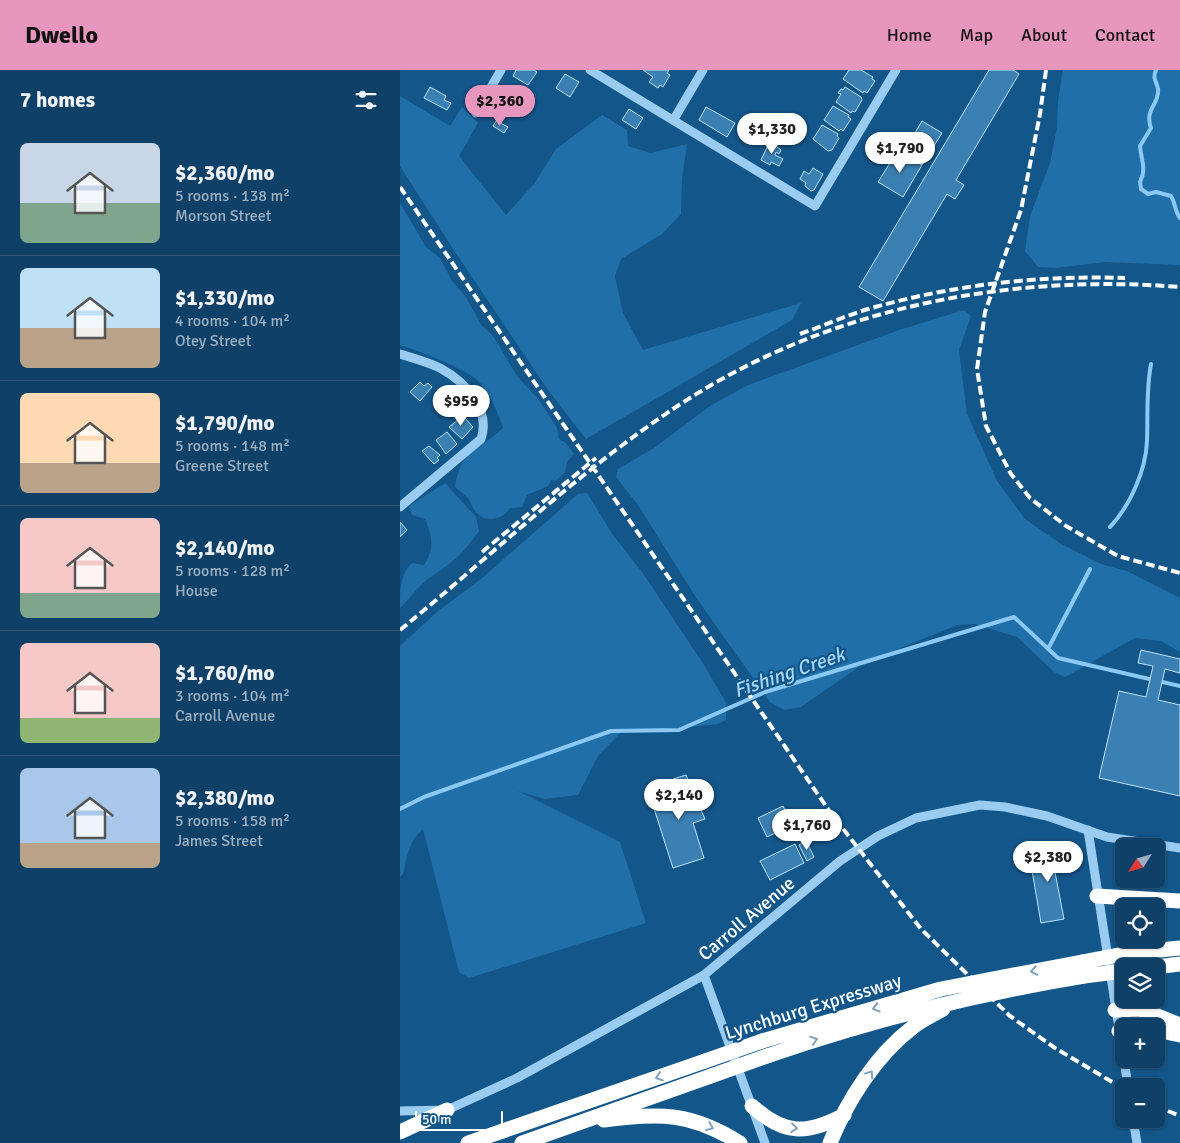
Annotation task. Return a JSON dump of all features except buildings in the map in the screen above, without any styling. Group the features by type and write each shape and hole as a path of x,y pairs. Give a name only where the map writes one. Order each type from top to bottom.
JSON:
{"highway":[{"path":"1096,896 1180,901"},
{"name":"Lynchburg Expressway","path":"468,1143 708,1068 768,1056 862,1026 1083,969 1129,953 1180,948"},
{"path":"1165,966 1180,964"},
{"name":"Lynchburg Expressway","path":"522,1143 576,1124 708,1068 762,1041 941,989 1083,969 1115,971"},
{"path":"830,1143 844,1115 870,1072 890,1046 914,1026 959,1000"},
{"path":"1115,1010 1140,1010 1180,1025"},
{"path":"1165,1032 1180,1035"},
{"path":"752,1106 778,1125 793,1129 822,1127 844,1115"},
{"path":"400,1132 446,1110"},
{"path":"576,1124 664,1114 713,1127 740,1143"}],"street":[{"path":"476,113 501,70"},
{"path":"590,70 674,119 815,206 896,70"},
{"path":"674,119 702,70"},
{"path":"400,354 440,368 459,381 480,407 485,419 481,440 400,507"},
{"name":"Carroll Avenue","path":"400,1111 446,1110 517,1078 704,975 840,861 878,836 916,818 980,805 1005,806 1025,809 1130,842 1180,848"},
{"path":"1088,830 1096,896 1117,1018"},
{"path":"704,975 765,1143"},
{"path":"1134,1128 1137,1143"}],"shaded area":[{"path":"1063,70 1180,70 1180,265 1105,262 1055,268 1038,267 1025,251 1030,216 1050,163 1057,128 1058,101"},
{"path":"400,96 450,126 462,107 478,123 459,156 506,215 534,184 556,149 602,115 627,130 628,146 651,153 687,144 682,178 681,214 662,234 621,259 615,276 623,313 643,350 801,303 792,320 586,439 548,390 455,252 400,166"},
{"path":"400,203 426,247 440,258 452,281 466,297 481,325 493,336 517,376 539,400 557,428 559,439 566,443 574,454 567,462 565,473 555,481 551,480 548,486 527,495 522,507 510,508 503,515 494,519 484,518 480,515 468,498 455,487 461,465 466,458 503,428 491,399 480,383 465,372 400,345"},
{"path":"964,310 971,316 959,350 967,414 997,481 1025,519 1061,544 1101,564 1127,571 1180,598 1180,652 1161,641 1135,638 1065,677 1054,672 1017,637 975,624 957,625 866,662 801,707 784,710 770,702 697,599 638,505 616,477 618,469 654,448 710,406 748,385 899,330"},
{"path":"445,483 476,517 479,531 456,558 424,582 400,608 401,589 405,572 412,563 424,565 431,547 431,537 425,519 412,515 409,506"},
{"path":"587,493 613,535 642,572 704,665 726,703 726,720 718,724 646,731 622,731 598,756 578,795 544,799 518,791 620,842 646,923 469,978 459,972 423,829 418,833 412,844 403,874 400,877 400,646 438,611 481,579 578,494"}],"waterway":[{"path":"1156,70 1155,78 1158,94 1149,116 1151,128 1140,146 1143,169 1140,182 1141,189 1148,194 1156,192 1171,196 1180,218"},
{"path":"1110,527 1124,509 1136,487 1144,464 1151,364"},
{"path":"1048,649 1090,569"},
{"name":"Fishing Creek","path":"400,809 424,797 611,731 679,730 765,692 1014,617 1058,658 1180,686"}],"railway":[{"path":"1046,70 1040,114 1021,210 985,312 977,369 986,426 1011,474 1030,498 1066,526 1118,556 1180,573"},
{"path":"400,187 830,812 921,929 1010,1016 1055,1048 1115,1084"},
{"path":"800,334 868,309 963,288 995,283 1060,278 1125,278"},
{"path":"400,630 535,515 640,432 676,407 733,373 792,345 854,322 918,305 982,293 1048,286 1114,284 1180,287"},
{"path":"482,552 596,458"},
{"path":"1165,1110 1180,1116"}]}
